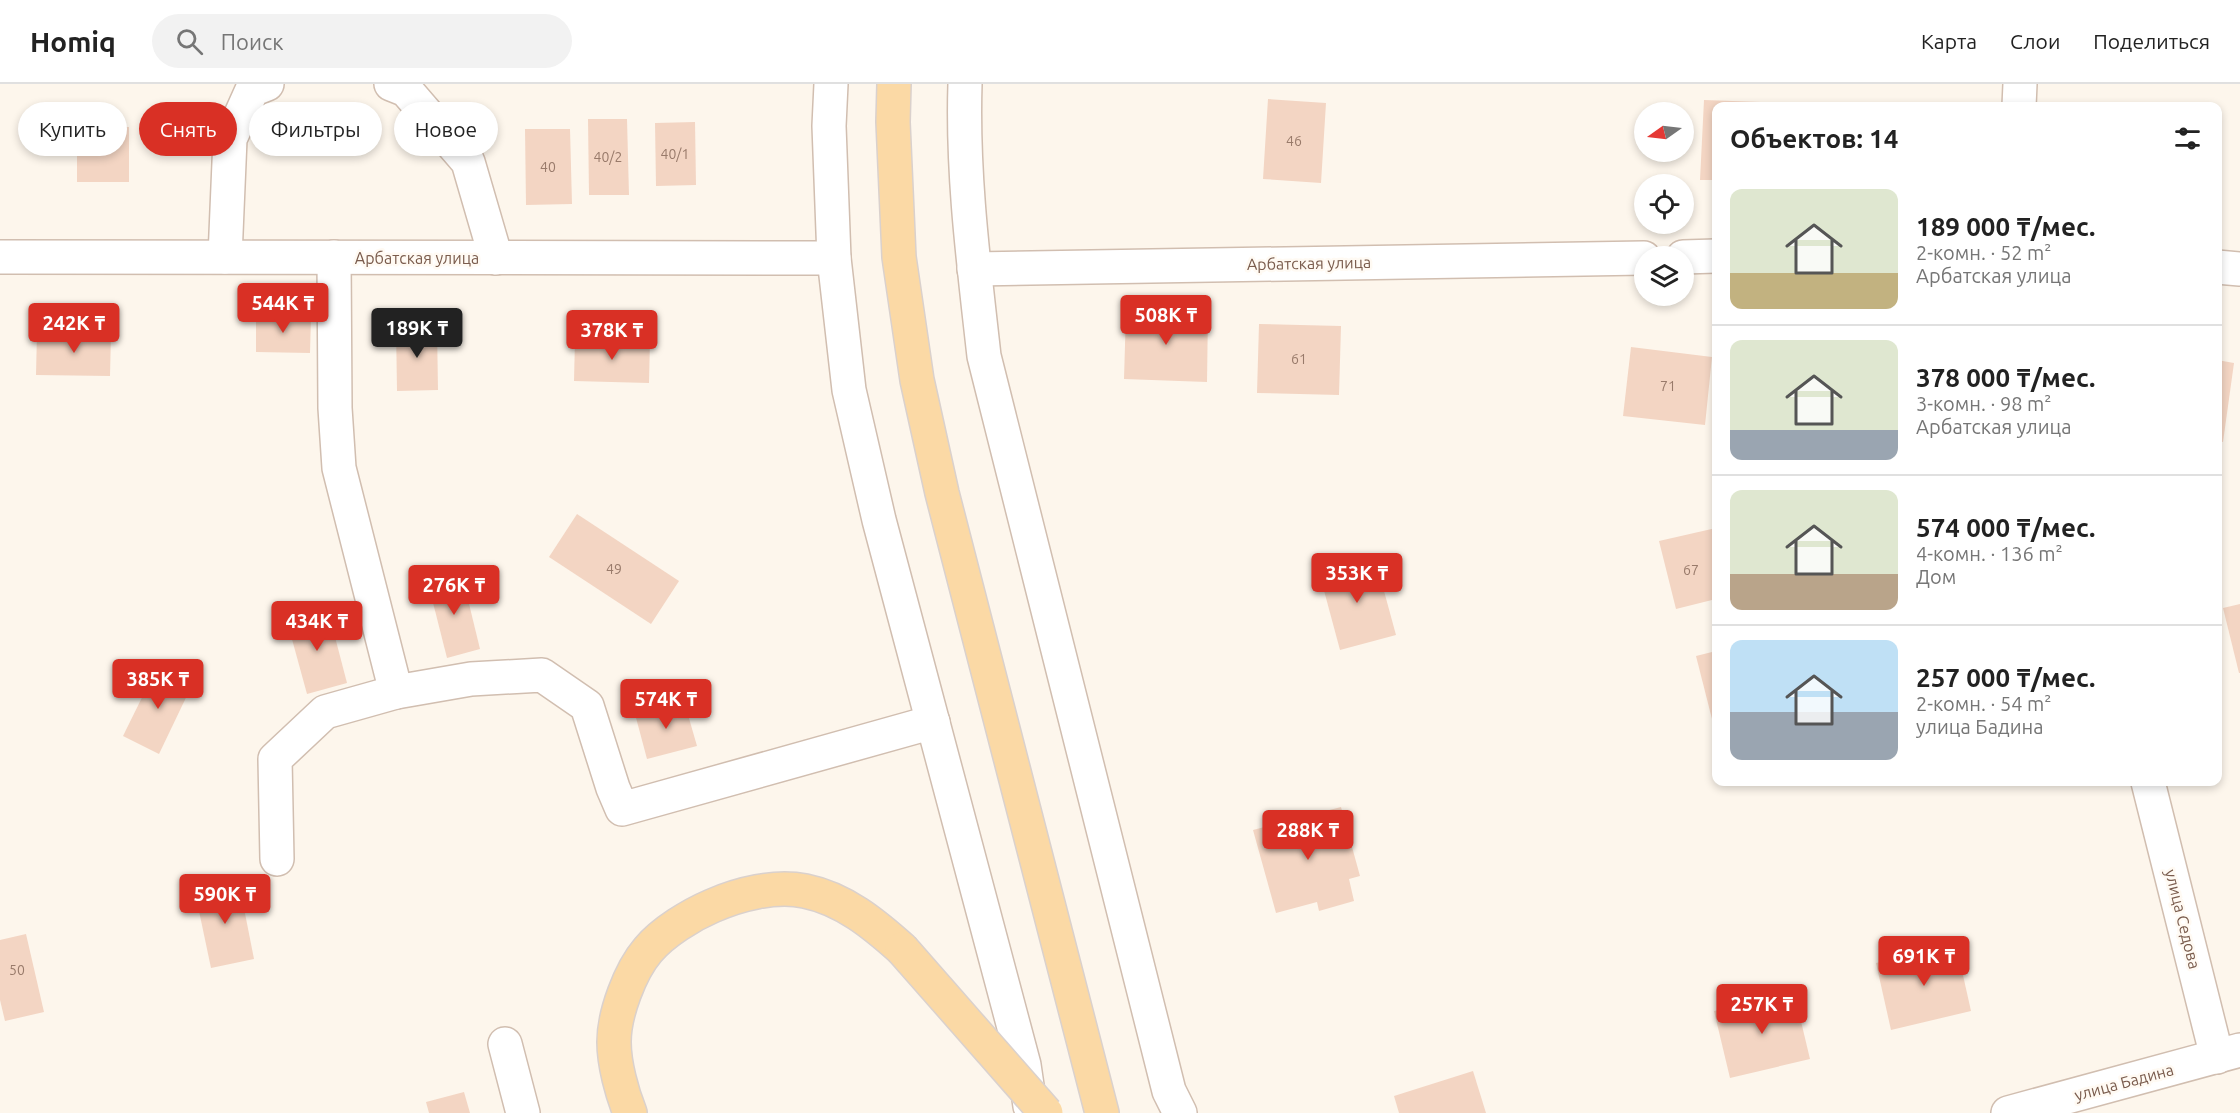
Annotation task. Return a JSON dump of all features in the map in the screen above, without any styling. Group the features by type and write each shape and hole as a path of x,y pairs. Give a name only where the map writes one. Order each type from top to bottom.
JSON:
{"main road":[{"path":"894,84 893,122 899,257 917,380 942,493 1102,1113"},
{"path":"630,1113 622,1095 614,1042 624,990 648,949 689,916 729,898 762,890 805,891 842,904 869,920 902,949 1046,1113"}],"street":[{"path":"225,257 230,139 252,90 267,84"},
{"path":"391,84 406,90 468,162 496,258"},
{"path":"831,84 829,126 834,258 849,390 879,520 1024,1065 1031,1113"},
{"path":"965,84 964,120 974,269 984,356 1013,479 1169,1091 1180,1113"},
{"path":"2019,102 2020,84"},
{"path":"1694,257 1712,256"},
{"name":"Арбатская улица","path":"0,257 834,258"},
{"path":"334,257 335,408 339,468 396,692"},
{"name":"Арбатская улица","path":"974,269 1634,258"},
{"path":"2222,267 2240,268"},
{"path":"277,859 275,759 325,712 396,692 471,679 542,675 586,706 622,809 933,722"},
{"name":"улица Седова","path":"2149,786 2229,1053"},
{"path":"505,1044 524,1113"},
{"name":"улица Бадина","path":"2008,1113 2229,1053"}],"building":[{"path":"1268,99 1326,103 1321,183 1263,179"},
{"path":"1704,100 1761,102 1712,102 1712,180 1700,180"},
{"path":"588,119 627,119 629,195 589,195"},
{"path":"695,122 696,185 656,186 655,123"},
{"path":"127,127 129,127 129,182 77,182 77,156 127,156"},
{"path":"525,129 570,129 572,204 526,205"},
{"path":"1126,311 1208,312 1207,382 1124,379"},
{"path":"256,316 311,316 310,353 256,352"},
{"path":"1259,324 1341,326 1339,395 1257,393"},
{"path":"396,327 437,327 438,390 397,391"},
{"path":"37,332 111,333 110,376 36,375"},
{"path":"575,339 650,340 649,383 574,381"},
{"path":"1631,347 1712,357 1705,425 1623,416"},
{"path":"2222,361 2234,363 2222,442"},
{"path":"577,514 679,581 651,624 549,557"},
{"path":"1712,529 1712,600 1676,609 1659,541"},
{"path":"1375,558 1396,635 1340,650 1319,572"},
{"path":"462,575 480,649 447,658 428,583"},
{"path":"2240,604 2240,673 2239,673 2223,608"},
{"path":"328,610 347,683 307,694 287,621"},
{"path":"1712,652 1712,719 1696,656"},
{"path":"158,665 193,683 159,754 123,736"},
{"path":"684,701 697,746 647,759 635,714"},
{"path":"1341,807 1360,876 1349,879 1354,901 1319,911 1317,902 1276,913 1253,830"},
{"path":"239,883 254,959 211,968 195,892"},
{"path":"26,934 44,1012 5,1021 0,1000 0,940"},
{"path":"1956,944 1971,1011 1891,1030 1876,963"},
{"path":"1794,992 1810,1059 1730,1078 1714,1011"},
{"path":"1473,1071 1486,1113 1399,1113 1394,1096"},
{"path":"464,1092 470,1113 429,1113 426,1102"}]}
